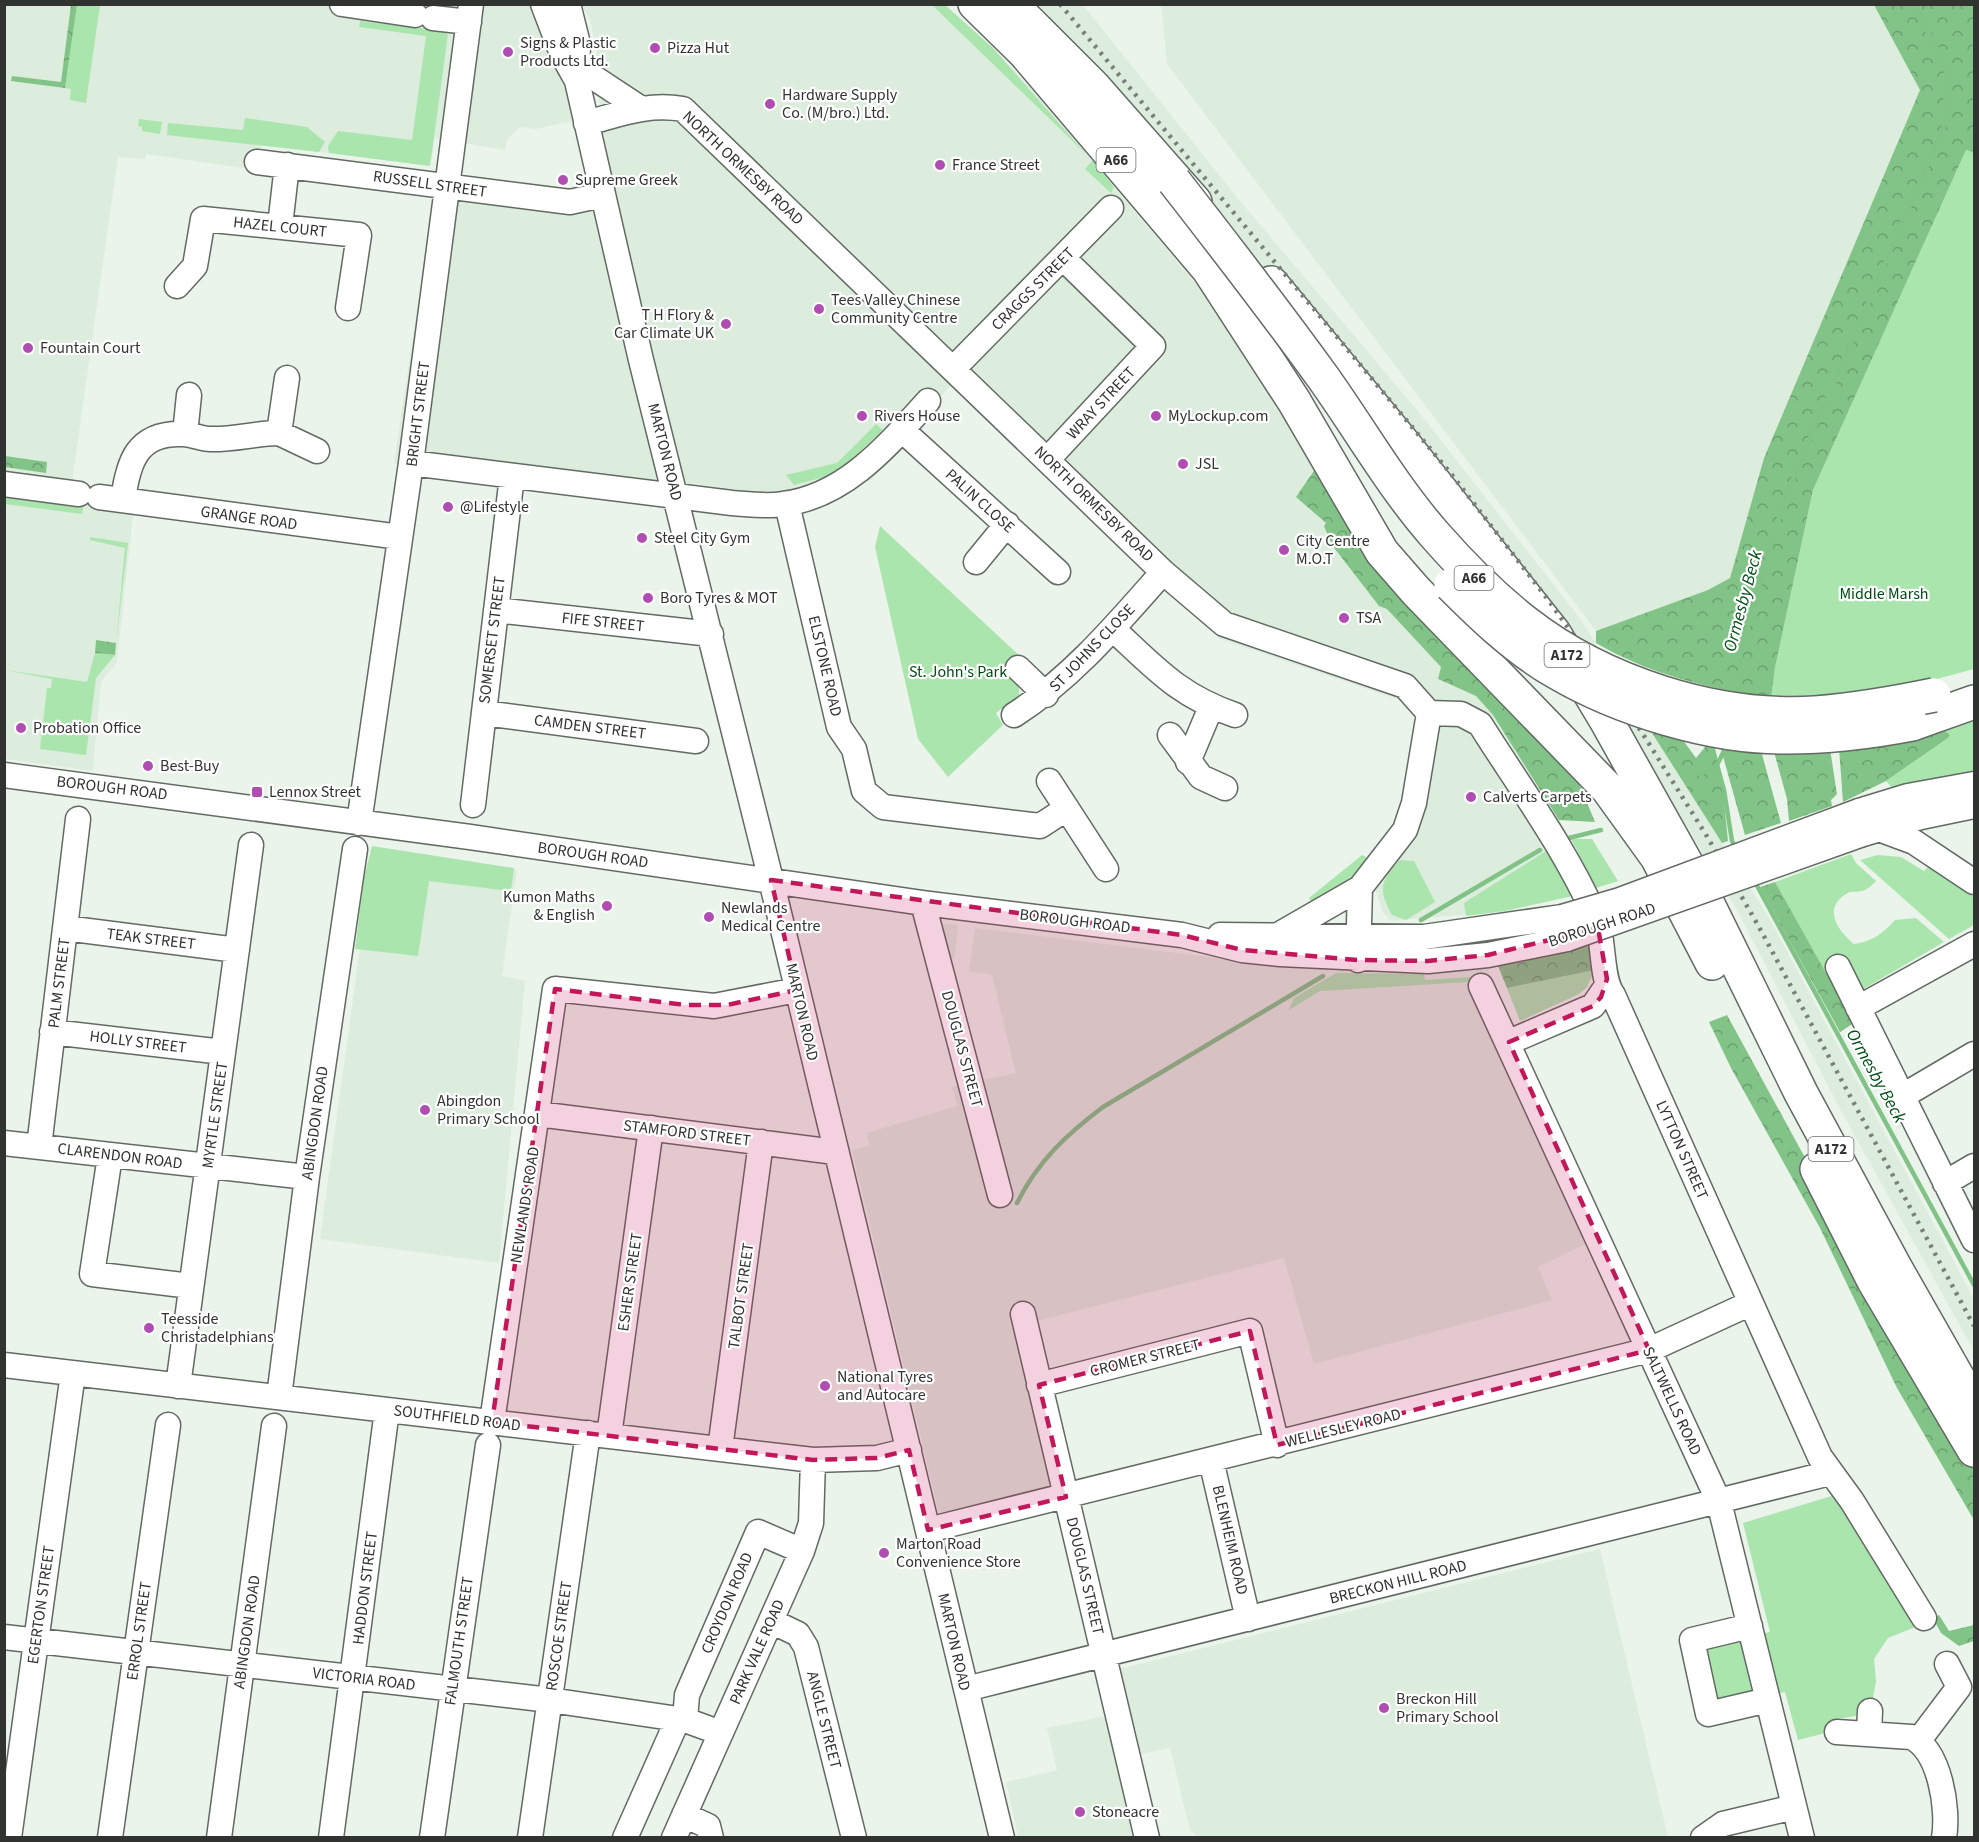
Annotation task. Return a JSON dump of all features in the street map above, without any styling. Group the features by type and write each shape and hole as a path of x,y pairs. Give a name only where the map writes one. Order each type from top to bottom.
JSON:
{"highway":[{"path":"952,4 966,18 1025,54"},
{"name":"A66","path":"975,4 1025,54 1282,358 1357,468 1406,534 1449,584 1498,631 1555,672 1615,700 1674,720 1726,732 1784,737 1860,733 1912,724 1974,702"},
{"name":"A66","path":"1011,4 1093,86 1174,181 1316,368 1380,463 1433,533 1476,580 1526,623 1580,656 1622,677 1677,696 1750,711 1813,713 1878,706 1934,695 1974,680"},
{"name":"A172","path":"1174,181 1248,255 1404,444 1554,633 1606,720 1699,886 1806,1104 1974,1406"},
{"name":"A172","path":"1207,267 1294,401 1382,552 1416,591 1608,789 1657,857 1874,1281 1974,1450"}],"street":[{"path":"342,4 424,16 470,13"},
{"name":"MARTON ROAD","path":"543,4 562,54 578,70"},
{"name":"MARTON ROAD","path":"568,4 578,44 578,70 586,123 603,195 1002,1838"},
{"name":"BRIGHT STREET","path":"359,823 411,464 470,13"},
{"path":"578,70 593,77 612,92 640,108"},
{"name":"NORTH ORMESBY ROAD","path":"586,123 640,108 660,105 683,109 1163,572 1224,624 1405,686 1429,713"},
{"name":"RUSSELL STREET","path":"257,162 570,202 603,195"},
{"path":"280,226 287,165"},
{"name":"CRAGGS STREET","path":"953,369 1111,208"},
{"name":"HAZEL COURT","path":"177,286 195,266 203,219 359,235 348,308"},
{"name":"WRAY STREET","path":"1048,459 1153,346 1063,258"},
{"path":"279,433 287,378"},
{"path":"185,434 189,395"},
{"path":"411,464 732,502 786,504 845,482 902,430 928,401"},
{"name":"PALIN CLOSE","path":"902,430 1058,572"},
{"path":"123,500 129,463 136,453 157,437 185,434 218,439 249,434 279,433 317,451"},
{"name":"SOMERSET STREET","path":"473,805 512,476"},
{"name":"GRANGE ROAD","path":"4,484 400,537"},
{"name":"ELSTONE ROAD","path":"786,504 839,727 854,749 864,791 883,807 1040,826 1066,809"},
{"path":"976,562 1007,524"},
{"name":"ST JOHNS CLOSE","path":"1014,716 1046,695 1113,629 1163,572"},
{"name":"FIFE STREET","path":"496,610 711,634"},
{"path":"1113,629 1176,687 1211,707 1235,716"},
{"path":"1018,668 1046,695"},
{"path":"1188,762 1211,707"},
{"name":"CAMDEN STREET","path":"484,713 696,741"},
{"path":"1280,934 1360,888 1405,830 1414,803 1429,713"},
{"name":"LYTTON STREET","path":"1429,713 1461,714 1480,724 1570,866 1596,919 1606,968 1606,987 1613,995 1820,1457 1852,1501 1924,1618"},
{"path":"1170,735 1201,777 1226,788"},
{"name":"BOROUGH ROAD","path":"4,775 771,880 923,903 1182,935 1242,950 1358,948 1562,917 1867,825 1974,806"},
{"path":"1049,781 1106,869"},
{"name":"BOROUGH ROAD","path":"1182,935 1280,934 1428,961 1488,955 1567,939 1867,825 1908,796 1974,784"},
{"name":"PALM STREET","path":"39,1147 78,819"},
{"path":"1867,825 1914,842 1974,882"},
{"name":"MYRTLE STREET","path":"178,1386 251,845"},
{"name":"ABINGDON ROAD","path":"279,1397 307,1177 355,849"},
{"path":"1358,948 1360,888"},
{"name":"DOUGLAS STREET","path":"923,903 1000,1195"},
{"name":"TEAK STREET","path":"65,928 237,950"},
{"path":"1858,1008 1974,944"},
{"path":"1838,967 1900,1097 1974,1240"},
{"name":"SALTWELLS ROAD","path":"1481,986 1509,1042 1719,1502 1802,1838"},
{"path":"1509,1042 1593,1006 1606,987"},
{"name":"NEWLANDS ROAD","path":"490,1433 555,989 714,1006 797,990"},
{"name":"HOLLY STREET","path":"52,1032 223,1052"},
{"path":"1900,1097 1974,1054"},
{"name":"STAMFORD STREET","path":"538,1113 835,1152"},
{"name":"ESHER STREET","path":"598,1435 651,1128"},
{"name":"TALBOT STREET","path":"720,1449 762,1142"},
{"name":"CLARENDON ROAD","path":"4,1143 307,1177"},
{"path":"110,1155 92,1274 191,1286"},
{"path":"1945,1183 1974,1166"},
{"name":"WELLESLEY ROAD","path":"928,1530 1648,1350 1751,1303"},
{"name":"DOUGLAS STREET","path":"1023,1314 1147,1838"},
{"name":"CROMER STREET","path":"1039,1384 1250,1331 1277,1444"},
{"name":"SOUTHFIELD ROAD","path":"4,1365 387,1410 490,1433 598,1435 813,1460 877,1458 909,1450"},
{"name":"EGERTON STREET","path":"9,1838 73,1373"},
{"name":"HADDON STREET","path":"331,1838 387,1410"},
{"name":"ERROL STREET","path":"110,1838 168,1425"},
{"name":"ABINGDON ROAD","path":"219,1838 274,1426"},
{"name":"FALMOUTH STREET","path":"432,1838 490,1433"},
{"name":"ROSCOE STREET","path":"530,1838 550,1700 598,1435"},
{"name":"PARK VALE ROAD","path":"674,1838 802,1551 811,1523 813,1460"},
{"name":"BLENHEIM ROAD","path":"1211,1460 1248,1619"},
{"name":"BRECKON HILL ROAD","path":"966,1689 1830,1473"},
{"name":"CROYDON ROAD","path":"625,1838 681,1720 687,1695 758,1532 802,1551"},
{"name":"ANGLE STREET","path":"771,1621 798,1634 806,1647 854,1838"},
{"path":"1750,1626 1692,1640 1708,1714 1768,1700"},
{"name":"VICTORIA ROAD","path":"4,1637 550,1700 681,1720 721,1733"},
{"path":"1919,1740 1967,1686 1947,1664"},
{"path":"1837,1732 1869,1722 1919,1740 1936,1769 1945,1794 1944,1838"},
{"path":"1703,1838 1723,1824 1794,1808"},
{"path":"684,1815 708,1826 711,1838"}],"highlighted area":[{"path":"771,880 1182,935 1242,950 1358,960 1428,961 1488,955 1598,928 1607,979 1601,997 1593,1006 1509,1042 1649,1350 1277,1445 1250,1331 1039,1385 1066,1497 928,1530 909,1450 877,1458 813,1460 492,1422 555,989 686,1005 727,1005 797,990"}],"shaded area":[{"path":"5,5 536,5 555,43 574,120 602,113 593,73 593,61 597,52 590,20 581,5 945,5 993,48 1034,92 1202,291 1315,453 1441,667 1438,679 1476,696 1493,715 1571,839 1596,888 1505,911 1391,921 1382,911 1375,886 1430,710 1220,639 951,385 870,481 769,495 692,483 663,500 394,463 428,237 434,233 438,195 594,201 574,121 536,129 520,127 507,140 505,150 435,138 430,166 264,145 260,147 257,170 146,154 145,159 118,157 70,497 134,506 117,662 101,682 93,771 5,759"},
{"path":"1039,5 1083,5 1240,201 1418,411 1579,617 1768,916 1951,1256 1974,1300 1974,1351 1839,1107 1738,912 1628,729 1392,420"},
{"path":"1161,5 1874,5 1920,90 1764,458 1730,578 1708,590 1596,631 1167,64"},
{"name":"Abingdon Primary School","path":"373,853 517,870 502,976 525,981 499,1263 320,1239"},
{"path":"928,921 958,925 954,958 938,959"},
{"path":"975,928 1257,963 1486,964 1593,1240 1538,1267 1552,1300 1314,1364 1284,1258 1013,1327 1051,1486 939,1513 852,1150 869,1146 867,1133 957,1106 952,1087 1016,1073 992,975 969,971"},
{"name":"Breckon Hill Primary School","path":"1600,1549 1668,1837 1198,1837 1190,1830 1170,1748 1141,1754 1120,1669"},
{"path":"1107,1716 1136,1837 1018,1837 1006,1782 1057,1770 1047,1728"}],"green space":[{"path":"71,5 77,5 65,88 11,81 12,76 61,82"},
{"path":"77,5 100,5 86,103 70,100 71,89 65,88"},
{"path":"932,5 945,5 993,48 1086,154"},
{"path":"1874,5 1974,5 1974,153 1966,150 1813,490 1775,668 1771,699 1703,685 1638,664 1596,643 1596,631 1708,590 1730,578 1764,458 1920,90"},
{"path":"360,21 438,30 448,34 430,166 329,153 328,146 338,131 412,140 426,36 359,27"},
{"path":"245,118 307,127 325,142 319,152 167,135 168,123 243,130"},
{"path":"139,119 162,122 160,134 142,131 142,127 138,126"},
{"name":"Middle Marsh","path":"1966,150 1974,153 1974,669 1911,686 1835,699 1771,699 1775,668 1813,490"},
{"path":"1093,160 1114,187 1111,193 1085,169"},
{"path":"876,424 883,430 836,474 794,485 786,475 837,463"},
{"path":"5,456 47,462 46,473 5,467"},
{"path":"1318,465 1568,757 1595,822 1559,820 1493,715 1476,696 1438,679 1441,667 1387,609 1379,606 1332,545 1324,526 1326,523 1296,497"},
{"path":"5,496 83,507 82,514 5,504"},
{"name":"St. John's Park","path":"880,526 1023,659 1011,673 1019,688 1019,696 996,713 1003,725 948,777 918,739 875,547"},
{"path":"90,537 128,543 116,643 125,548 90,540"},
{"path":"96,640 116,643 115,655 95,653"},
{"path":"95,653 115,655 96,678 86,755 40,749 47,688 51,688 52,679 5,670 87,682"},
{"path":"1974,720 1974,772 1892,788 1886,781 1948,738 1942,729"},
{"path":"1647,725 1677,732 1696,758 1710,741 1713,741 1721,772 1728,841 1722,843"},
{"path":"1942,729 1950,735 1948,738 1886,781 1843,802 1839,748"},
{"path":"1719,742 1760,747 1781,823 1745,835"},
{"path":"1773,748 1830,749 1837,794 1831,800 1832,806 1789,821 1787,799"},
{"path":"1571,839 1592,839 1618,881 1596,888"},
{"path":"372,846 514,868 511,891 429,881 418,956 355,949 364,878"},
{"path":"1546,851 1573,896 1505,911 1466,916 1464,903"},
{"path":"1851,854 1856,863 1876,881 1865,890 1846,894 1835,906 1835,920 1848,939 1854,944 1867,941 1881,933 1895,920 1916,918 1944,942 1860,991 1843,960 1824,970 1775,882"},
{"path":"1362,855 1370,859 1341,889 1316,908 1309,898"},
{"path":"1878,855 1901,857 1924,871 1928,867 1974,897 1974,925 1949,939 1860,860"},
{"path":"1400,860 1414,861 1435,902 1406,920 1392,915 1383,892 1388,874"},
{"path":"1775,882 1854,1023 1840,1032 1760,887"},
{"path":"1593,944 1599,969 1507,988 1498,966"},
{"path":"1595,970 1587,987 1579,994 1520,1021 1507,988"},
{"path":"1336,973 1424,974 1425,980 1473,977 1498,1037 1494,1039 1468,982 1320,991 1289,1010 1294,998"},
{"path":"1727,1015 1974,1467 1974,1520 1897,1388 1820,1228 1731,1068 1709,1022"},
{"path":"1835,1495 1918,1626 1888,1638 1874,1659 1876,1682 1873,1698 1856,1716 1836,1719 1822,1734 1798,1740 1785,1692 1718,1707 1707,1647 1770,1632 1743,1523"},
{"path":"1939,1615 1949,1631 1974,1625 1974,1641 1959,1646 1941,1633 1933,1618"}],"waterway":[{"name":"Ormesby Beck","path":"1740,697 1741,650 1786,495 1945,123 1946,66 1913,4"},
{"name":"Ormesby Beck","path":"1727,745 1717,765 1724,790 1732,841 1736,848"},
{"path":"1700,774 1717,765"},
{"path":"1569,838 1601,830"},
{"path":"1421,920 1540,850"},
{"name":"Ormesby Beck","path":"1755,882 1974,1285"},
{"path":"1017,1203 1034,1174 1054,1150 1103,1107 1323,976"}],"railway":[{"path":"1060,4 1452,475 1549,601 1641,731 1708,838 1759,927 1974,1326"}],"place":[{"name":"Pizza Hut","path":"655,48"},
{"name":"Signs & Plastic Products Ltd.","path":"508,52"},
{"name":"Hardware Supply Co. (M/bro.) Ltd.","path":"770,104"},
{"name":"France Street","path":"940,165"},
{"name":"Supreme Greek","path":"563,180"},
{"name":"Tees Valley Chinese Community Centre","path":"819,309"},
{"name":"T H Flory & Car Climate UK","path":"726,324"},
{"name":"Fountain Court","path":"28,348"},
{"name":"Rivers House","path":"862,416"},
{"name":"MyLockup.com","path":"1156,416"},
{"name":"JSL","path":"1183,464"},
{"name":"@Lifestyle","path":"448,507"},
{"name":"Steel City Gym","path":"642,538"},
{"name":"City Centre M.O.T","path":"1284,550"},
{"name":"Boro Tyres & MOT","path":"648,598"},
{"name":"TSA","path":"1344,618"},
{"name":"Probation Office","path":"21,728"},
{"name":"Best-Buy","path":"148,766"},
{"name":"Lennox Street","path":"257,792"},
{"name":"Calverts Carpets","path":"1471,797"},
{"name":"Kumon Maths & English","path":"607,906"},
{"name":"Newlands Medical Centre","path":"709,917"},
{"name":"Abingdon Primary School","path":"425,1110"},
{"name":"Teesside Christadelphians","path":"149,1328"},
{"name":"National Tyres and Autocare","path":"825,1386"},
{"name":"Marton Road Convenience Store","path":"884,1553"},
{"name":"Breckon Hill Primary School","path":"1384,1708"},
{"name":"Stoneacre","path":"1080,1812"}]}
